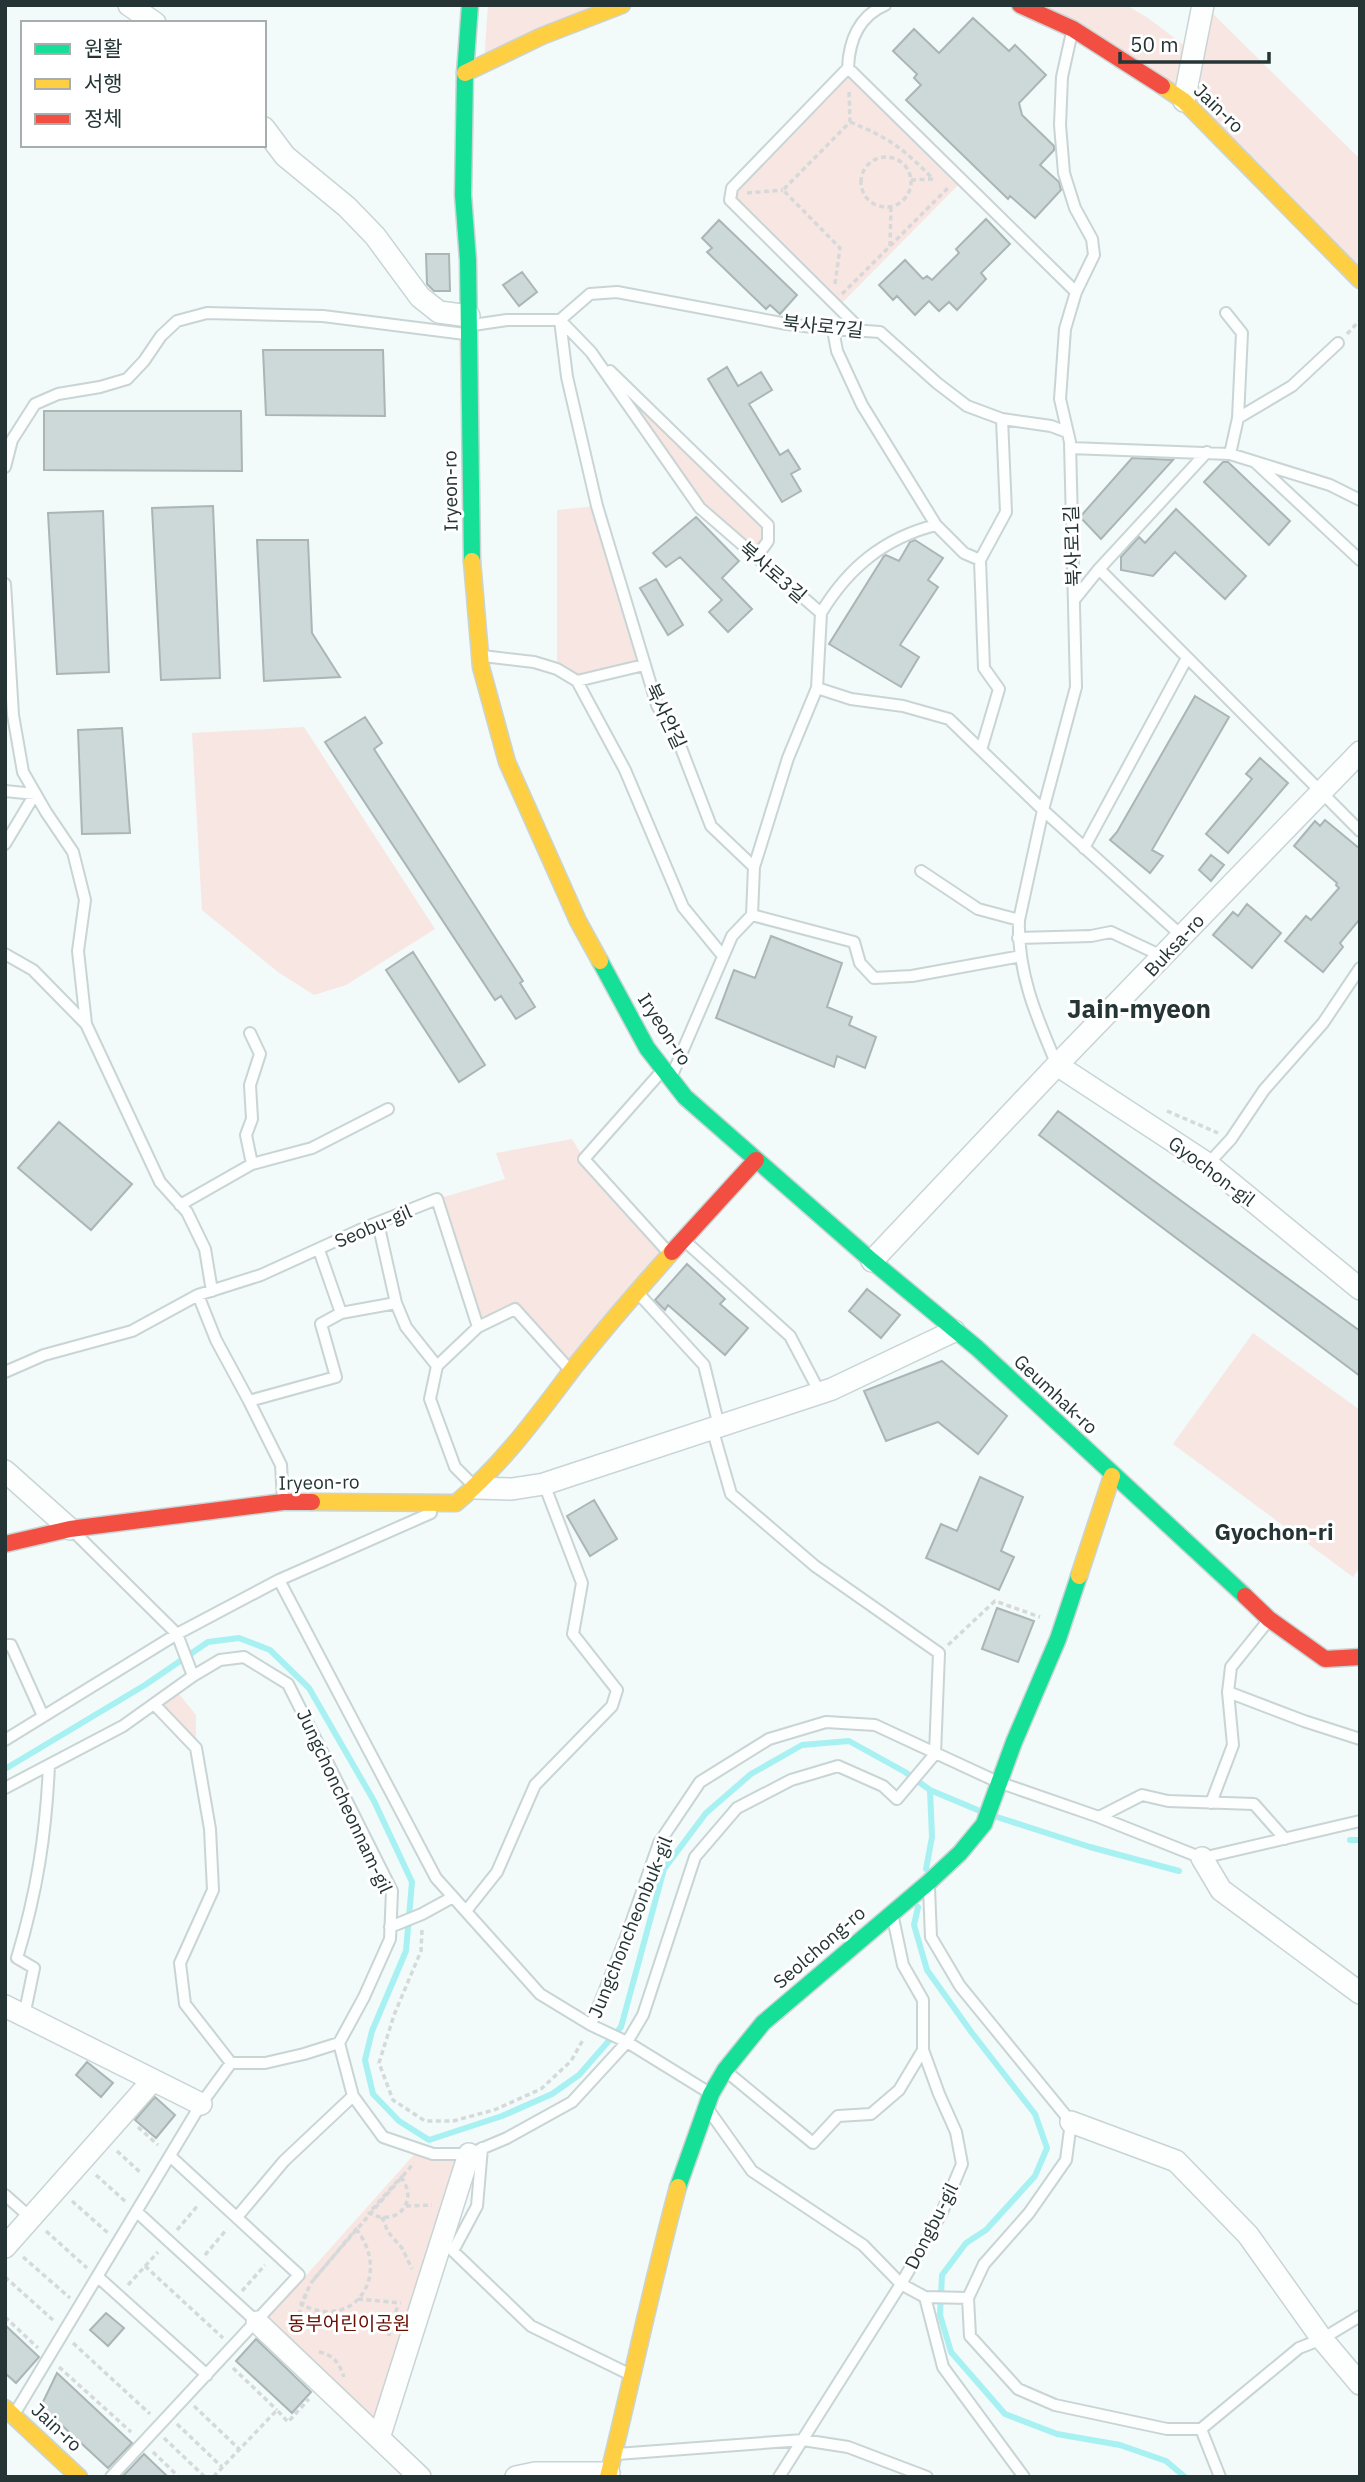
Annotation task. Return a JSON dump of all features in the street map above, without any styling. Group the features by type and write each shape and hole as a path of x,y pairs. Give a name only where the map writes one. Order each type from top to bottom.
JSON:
{"street":[{"path":"129,5 152,21"},
{"name":"Iryeon-ro","path":"470,5 465,73 463,195 468,260 472,578 480,656 497,727 512,775 578,921 647,1048 685,1097 756,1160"},
{"path":"465,73 517,46 622,5"},
{"name":"Jain-ro","path":"1020,5 1073,29 1184,101 1360,280"},
{"path":"1184,101 1203,5"},
{"path":"266,131 285,156 346,207 375,236 420,297 439,312 468,325"},
{"name":"Buksa-ro","path":"872,1261 1057,1065 1360,752"},
{"name":"Gyochon-gil","path":"1057,1065 1208,1164 1358,1285"},
{"path":"456,1503 492,1472 636,1291 756,1160"},
{"name":"Geumhak-ro","path":"756,1160 977,1348 1269,1619 1348,1673"},
{"path":"476,1488 512,1489 544,1484 820,1393 954,1331"},
{"path":"5,1471 70,1529"},
{"name":"Seolchong-ro","path":"610,2468 653,2281 683,2169 709,2100 725,2070 763,2023 929,1882 960,1853 984,1824 998,1782 1063,1625 1112,1476"},
{"name":"Iryeon-ro","path":"5,1544 70,1529 283,1502 456,1503"},
{"path":"1325,1659 1360,1657"},
{"path":"1202,1858 1221,1891 1360,1993"},
{"path":"5,2006 201,2104"},
{"path":"7,2246 153,2080"},
{"path":"1071,2122 1176,2161 1248,2235 1322,2339 1360,2384"},
{"path":"379,2438 412,2302 475,2151"},
{"path":"257,2322 420,2477"},
{"name":"Jain-ro","path":"10,2412 79,2477"},
{"path":"516,2477 535,2473 610,2468"}],"lane":[{"path":"860,329 730,200 732,188 848,68 849,47 858,30 872,11 885,5"},
{"name":"북사로1길","path":"1057,1065 1028,996 1018,939 1019,920 1043,810 1076,687 1070,448 1060,399 1065,329 1076,292 1094,255 1092,239 1075,208 1064,173 1060,125 1062,77 1073,29"},
{"path":"848,68 1076,292"},
{"name":"북사로7길","path":"561,320 590,294 617,292 787,324 880,332 967,406 1002,419 1051,426 1067,432"},
{"path":"5,467 12,440 35,404 58,394 127,379 144,361 161,336 177,321 207,313 323,316 468,325 507,320 561,320"},
{"path":"1226,313 1242,333 1238,418 1230,454"},
{"name":"북사로3길","path":"561,320 591,352 700,508 821,613 817,688 788,758 754,867"},
{"name":"북사안길","path":"561,320 567,377 597,506 657,705 681,748 711,826 754,867"},
{"path":"833,330 837,351 862,405 936,525 964,553 980,560"},
{"path":"1238,418 1292,386 1338,343"},
{"path":"591,352 768,525 768,541 757,556"},
{"path":"981,750 999,689 984,668 980,560 1006,512 1002,419"},
{"path":"1070,448 1230,454 1329,485 1360,500"},
{"path":"1074,600 1099,569 1207,452"},
{"path":"1255,463 1360,560"},
{"path":"821,613 837,587 859,565 888,544 915,530 936,525"},
{"path":"1099,569 1360,831"},
{"path":"5,584 13,715 23,772 72,852 85,900 78,951 86,1024 160,1182 187,1212 205,1249 212,1291"},
{"path":"480,656 534,662 558,669 577,681 625,770 683,907 723,956"},
{"path":"1084,848 1187,658"},
{"path":"577,681 644,665"},
{"path":"817,688 851,699 903,706 949,719 1043,810 1182,936"},
{"path":"5,791 35,794"},
{"path":"5,844 35,794"},
{"path":"670,1254 584,1158 667,1074 732,936 752,915 754,867"},
{"path":"922,871 978,909 1019,920"},
{"path":"752,915 854,942 860,963 874,978 912,976 1021,956"},
{"path":"1018,939 1091,936 1111,932 1164,957"},
{"path":"5,954 33,970 86,1024"},
{"path":"1208,1164 1231,1139 1264,1090 1323,1023 1360,968"},
{"path":"250,1033 260,1054 250,1085 253,1119 246,1135 252,1164"},
{"path":"180,1205 252,1164 312,1148 388,1109"},
{"name":"Seobu-gil","path":"5,1372 44,1355 132,1331 198,1295 261,1275 437,1199 478,1327"},
{"path":"377,1223 396,1303 406,1327 437,1366"},
{"path":"684,1240 790,1336 820,1393"},
{"path":"319,1250 341,1313"},
{"path":"231,2063 265,2063 340,2043 353,2096 383,2137 432,2154 475,2151 507,2138 572,2102 627,2042 643,2015 695,1857 737,1808 791,1780 838,1766 883,1786 897,1799 935,1754 939,1653 815,1566 731,1494 704,1365 636,1291"},
{"path":"198,1295 216,1340 281,1465 283,1502"},
{"path":"249,1401 336,1377 321,1324 341,1313 396,1303"},
{"path":"476,1488 455,1467 430,1399 437,1366 478,1327 515,1309 571,1371"},
{"path":"466,1911 497,1872 535,1785 612,1706 617,1690 573,1634 582,1583 544,1484"},
{"path":"5,1740 177,1633 279,1580 456,1503"},
{"path":"70,1529 177,1633 193,1676"},
{"name":"Jungchoncheonbuk-gil","path":"279,1580 436,1878 540,1994 591,2025 628,1932 659,1843 700,1782 769,1739 826,1722 874,1726 998,1782 1099,1817 1202,1858"},
{"path":"1211,1803 1233,1745 1228,1692 1231,1667 1269,1619"},
{"path":"5,1645 11,1646 43,1716"},
{"name":"Jungchoncheonnam-gil","path":"5,1788 123,1726 220,1660 244,1657 288,1684 392,1891 390,1939 340,2043"},
{"path":"1228,1692 1360,1739"},
{"path":"154,1704 196,1748 210,1829 213,1890 180,1963 184,2004 231,2063"},
{"path":"17,1958 32,1908 47,1822 49,1765"},
{"path":"1099,1817 1142,1795 1168,1801 1254,1804 1285,1839"},
{"path":"1202,1858 1360,1821"},
{"path":"929,1882 931,1937 960,1986 1071,2122 1066,2160 1029,2213 984,2264 968,2298 970,2336 1018,2389 1055,2405 1167,2429 1201,2429 1298,2348 1322,2339 1360,2316"},
{"path":"390,1927 453,1897"},
{"name":"Dongbu-gil","path":"779,2477 901,2284 942,2212 962,2164 956,2132 923,2050 923,2000 903,1965 892,1912"},
{"path":"5,1953 34,1968 24,2016"},
{"path":"591,2025 627,2042 709,2100 752,2171 863,2245 901,2284 925,2297 968,2298"},
{"path":"725,2070 813,2143 838,2116 871,2114 899,2090 923,2050"},
{"path":"10,2412 50,2358 201,2104 231,2063"},
{"path":"237,2217 284,2161 353,2096"},
{"path":"475,2151 477,2206 453,2251 531,2326 633,2376"},
{"path":"111,2477 299,2275 170,2156"},
{"path":"5,2195 31,2218"},
{"path":"137,2212 257,2322"},
{"path":"98,2277 207,2375"},
{"path":"925,2297 943,2367 1024,2477"},
{"path":"1201,2429 1220,2477"},
{"path":"610,2468 803,2440 848,2447 927,2477"}],"path":[{"path":"731,194 783,190 850,122 848,68"},
{"path":"850,122 901,147 933,178 911,180"},
{"path":"878,158 895,158 907,168 911,180 905,199 891,206 882,206 868,198 861,184 866,168 878,158"},
{"path":"833,303 959,177"},
{"path":"783,190 840,248 833,303"},
{"path":"890,246 891,206"},
{"path":"939,1653 995,1601 1063,1625"},
{"path":"422,1914 421,1951 394,2015 379,2063 393,2100 425,2121 453,2121 494,2110 541,2089 571,2061 591,2025"},
{"path":"123,2114 170,2156"},
{"path":"102,2138 153,2185"},
{"path":"302,2342 296,2329 301,2304 311,2283 425,2151"},
{"path":"81,2162 137,2212"},
{"path":"369,2213 379,2218 387,2218 401,2212 406,2206 408,2190 401,2177"},
{"path":"57,2189 119,2243"},
{"path":"118,2295 210,2192"},
{"path":"406,2206 452,2205"},
{"path":"196,2266 237,2217"},
{"path":"382,2217 388,2232 402,2248 412,2269 411,2281"},
{"path":"31,2218 98,2277"},
{"path":"301,2304 314,2311 330,2312 345,2308 358,2299 367,2287 372,2264 366,2241 356,2229"},
{"path":"7,2246 80,2307"},
{"path":"234,2301 276,2253"},
{"path":"145,2266 233,2347"},
{"path":"5,2277 161,2423 222,2468"},
{"path":"358,2299 412,2302"},
{"path":"389,2343 389,2324 412,2302"},
{"path":"5,2317 179,2477"},
{"path":"317,2351 330,2354 339,2364 348,2383"},
{"path":"223,2358 288,2422 323,2384"},
{"path":"185,2397 240,2449"},
{"path":"216,2477 277,2410"},
{"path":"161,2423 205,2477"}],"green space":[{"path":"488,5 622,5 484,64"},
{"path":"1020,5 1126,5 1193,52 1204,5 1360,159 1360,276 1184,101"},
{"path":"848,68 962,181 838,307 730,200 732,188"},
{"path":"591,352 768,525 757,556 717,524"},
{"path":"597,506 644,665 577,681 557,669 557,510"},
{"path":"304,727 435,929 346,985 314,995 278,972 202,910 192,733"},
{"path":"572,1139 584,1159 670,1254 571,1371 515,1309 478,1327 437,1199 505,1179 496,1153"},
{"path":"1253,1333 1360,1410 1360,1567 1353,1577 1173,1444"},
{"path":"175,1689 196,1715 196,1748 154,1704"},
{"name":"동부어린이공원","path":"419,2149 469,2154 379,2438 261,2326"}],"building":[{"path":"973,18 1009,51 1015,45 1046,75 1019,103 1022,115 1054,146 1054,150 1040,165 1059,182 1061,190 1035,218 1010,196 1008,199 906,100 921,85 914,78 917,74 893,51 914,29 939,53"},
{"path":"986,219 1010,244 981,273 986,279 957,310 949,302 939,311 929,301 915,315 897,296 893,300 879,285 905,260 923,279 927,276 932,280 959,253 956,249"},
{"path":"719,220 797,295 780,314 770,305 766,309 707,252 712,248 702,238"},
{"path":"426,254 449,254 450,291 434,291 427,284"},
{"path":"522,272 537,292 519,306 503,285"},
{"path":"263,350 383,350 385,416 266,415"},
{"path":"727,367 738,386 761,372 772,390 749,404 780,455 788,450 800,469 791,474 801,491 782,502 708,379"},
{"path":"44,411 241,411 242,471 44,470"},
{"path":"1132,458 1173,460 1101,539 1080,517"},
{"path":"1223,462 1228,462 1290,521 1269,545 1204,482"},
{"path":"213,506 220,678 161,680 152,508"},
{"path":"1176,509 1246,576 1225,599 1175,552 1153,576 1121,570 1121,557 1139,537 1145,543"},
{"path":"103,511 109,672 57,674 48,513"},
{"path":"696,517 739,561 722,578 752,609 728,632 709,612 722,600 680,557 666,567 653,553"},
{"path":"257,540 308,540 312,633 340,677 264,681"},
{"path":"915,540 943,558 928,580 938,587 900,645 919,657 901,687 829,644 884,556 899,561 910,542"},
{"path":"656,579 683,625 668,635 640,588"},
{"path":"1195,696 1229,717 1152,850 1163,856 1150,873 1110,840"},
{"path":"365,717 382,743 374,749 523,981 520,983 535,1007 516,1019 501,996 495,1000 325,742"},
{"path":"122,728 130,833 82,834 78,730"},
{"path":"1260,758 1288,783 1228,853 1206,834 1252,779 1246,774"},
{"path":"1325,820 1360,849 1360,919 1340,943 1343,947 1323,972 1285,941 1306,916 1311,920 1339,888 1337,883 1294,846 1315,821 1320,826"},
{"path":"1211,855 1224,865 1211,881 1199,870"},
{"path":"1247,904 1281,933 1252,968 1213,935 1233,912 1238,916"},
{"path":"771,936 842,963 827,1007 852,1017 849,1025 876,1037 865,1068 837,1056 834,1067 716,1018 734,970 755,978"},
{"path":"413,952 485,1065 459,1082 386,970"},
{"path":"1058,1111 1360,1331 1360,1376 1039,1135"},
{"path":"59,1122 132,1184 91,1230 18,1168"},
{"path":"687,1264 725,1299 720,1304 748,1328 725,1355 668,1305 665,1310 655,1300"},
{"path":"867,1289 900,1315 881,1338 849,1311"},
{"path":"942,1361 1007,1416 978,1454 938,1422 886,1441 864,1391"},
{"path":"980,1477 1023,1497 1001,1551 1014,1557 999,1590 926,1558 941,1524 957,1531"},
{"path":"594,1500 617,1539 590,1556 567,1516"},
{"path":"997,1608 1034,1621 1018,1662 982,1649"},
{"path":"87,2062 113,2083 101,2097 76,2075"},
{"path":"155,2097 175,2115 156,2138 135,2120"},
{"path":"106,2313 124,2328 108,2346 90,2330"},
{"path":"5,2325 39,2357 16,2383 5,2373"},
{"path":"256,2339 311,2392 292,2413 236,2361"},
{"path":"57,2373 132,2443 108,2468 41,2406"},
{"path":"144,2454 168,2477 122,2477"}],"waterway":[{"path":"5,1769 145,1685 208,1642 239,1638 270,1650 309,1688 374,1801 412,1882 406,1951 372,2031 365,2060 373,2094 399,2121 429,2140 502,2116 552,2094 579,2075 621,2027 664,1869 706,1813 751,1774 802,1745 849,1741 905,1772 930,1790 932,1837 926,1869"},
{"path":"930,1790 980,1811"},
{"path":"997,1817 1090,1847 1179,1871"},
{"path":"1350,1840 1360,1840"},
{"path":"918,1907 914,1925 927,1970 1035,2114 1047,2148 1035,2176 986,2230 966,2243 942,2275 940,2315 951,2352 1005,2414 1057,2434 1120,2445 1166,2461 1185,2477"}],"traffic: fast":[{"path":"470,5 465,73 463,195 468,260 472,561"},
{"path":"600,961 647,1048 685,1097 872,1261 977,1348 1245,1596"},
{"path":"678,2187 711,2094 725,2070 763,2023 929,1882 960,1853 984,1824 1014,1742 1058,1639 1079,1576"}],"traffic: slow":[{"path":"465,73 542,36 622,5"},
{"path":"1162,86 1184,101 1360,280"},
{"path":"472,561 481,667 507,762 578,921 600,961"},
{"path":"312,1502 456,1503 505,1455 575,1366 672,1252"},
{"path":"1079,1576 1112,1476"},
{"path":"608,2477 678,2187"},
{"path":"5,2408 79,2477"}],"traffic: jam":[{"path":"1020,5 1073,29 1162,86"},
{"path":"672,1252 756,1160"},
{"path":"5,1544 70,1529 283,1502 312,1502"},
{"path":"1245,1596 1269,1619 1325,1659 1360,1657"}],"district":[{"name":"Jain-myeon","path":"1139,1008"},
{"name":"Gyochon-ri","path":"1274,1531"}]}
